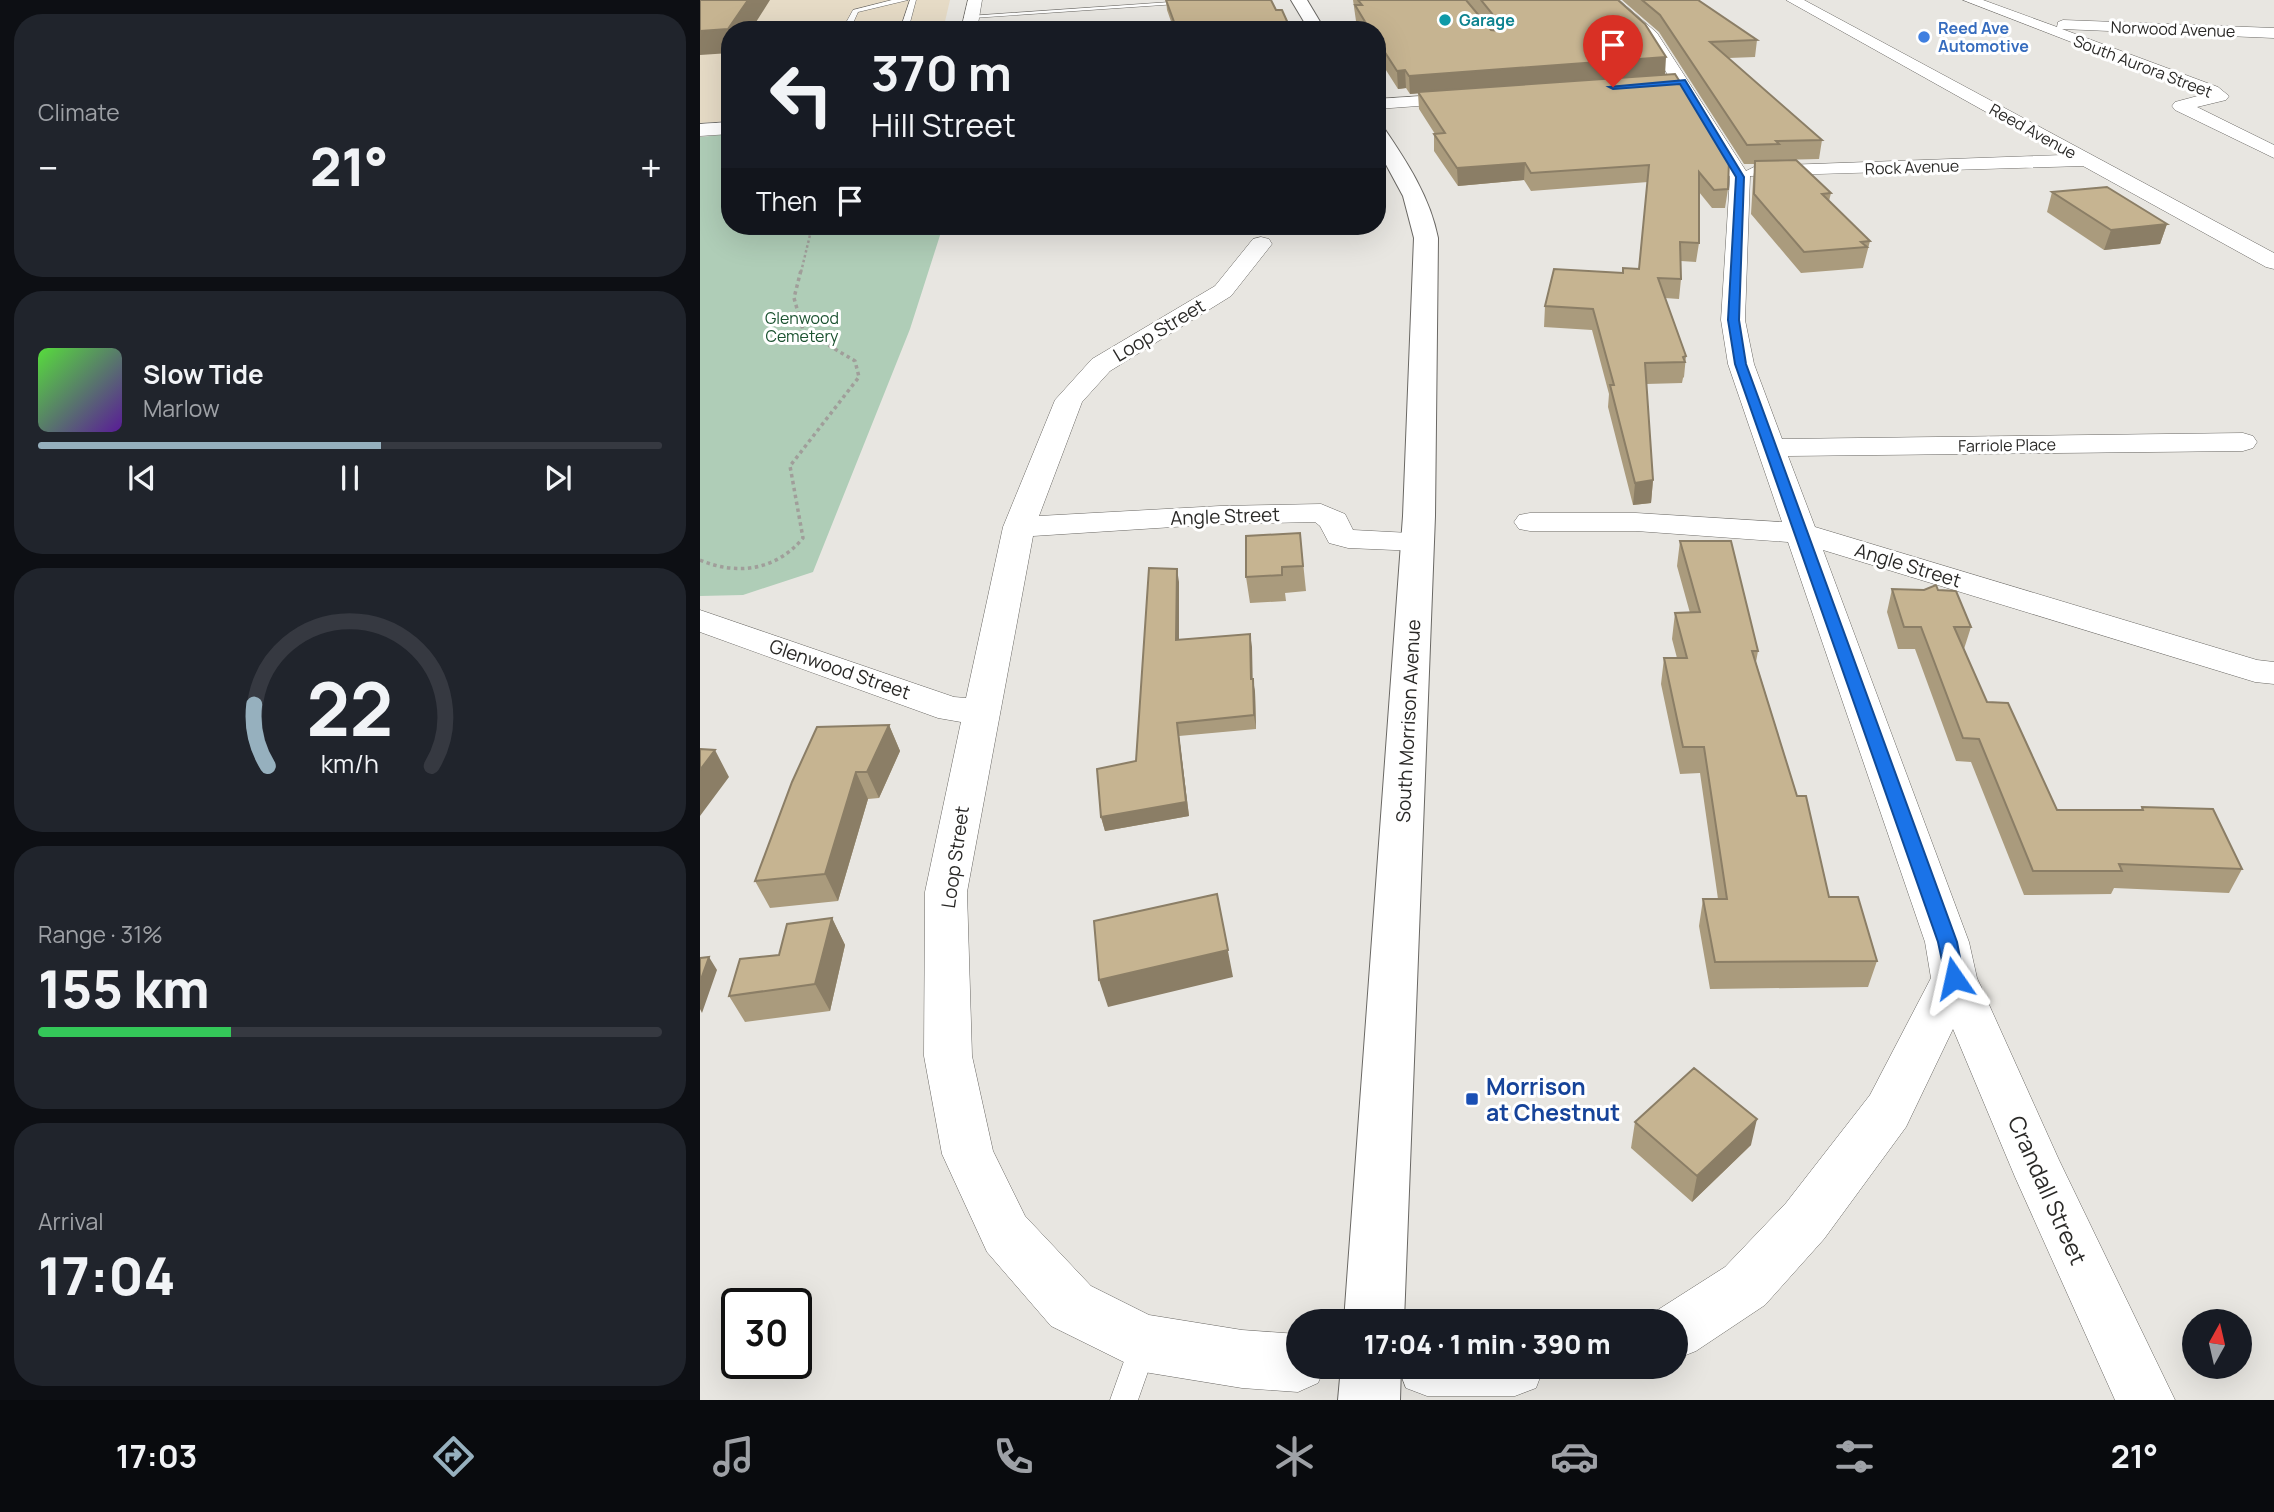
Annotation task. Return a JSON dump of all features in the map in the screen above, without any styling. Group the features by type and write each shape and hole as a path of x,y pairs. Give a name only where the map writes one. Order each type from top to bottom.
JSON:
{"main road":[{"path":"1299,0 1312,21"},
{"name":"South Morrison Avenue","path":"1375,1309 1418,541 1426,238 1424,218 1417,198 1386,147"},
{"path":"1369,1400 1370,1379"}],"street":[{"path":"971,21 975,0"},
{"path":"1610,0 1651,36 1673,82 1737,173"},
{"name":"Reed Avenue","path":"1793,0 2274,262"},
{"name":"South Aurora Street","path":"1970,0 2220,96 2181,106 2274,152"},
{"name":"Norwood Avenue","path":"2030,24 2274,33"},
{"path":"1386,103 1482,96"},
{"path":"700,130 721,129"},
{"name":"Rock Avenue","path":"1737,173 2086,160"},
{"name":"Crandall Street","path":"1737,173 1740,177 1733,320 1741,364 1947,942 1954,978 2041,1177 2145,1400"},
{"name":"Loop Street","path":"1261,244 1223,291 1101,365 1069,400 1019,527 980,711 946,892 948,1056 968,1154 1006,1234 1071,1306 1144,1343 1242,1359 1286,1362"},
{"name":"Farriole Place","path":"1771,448 2243,442"},
{"name":"Angle Street","path":"1019,527 1220,515 1321,513 1334,521 1340,536 1348,539 1418,541"},
{"name":"Angle Street","path":"1531,522 1636,522 1802,533 2255,671 2274,674"},
{"name":"Glenwood Street","path":"700,620 951,709 980,711"},
{"path":"1688,1323 1745,1286 1805,1221 1888,1111 1954,978"}],"lane":[{"path":"850,21 855,11 905,0"},
{"path":"907,21 914,0"},
{"path":"994,21 1233,0"},
{"path":"1124,1400 1144,1343"}],"path":[{"path":"700,560 741,570 767,566 796,548 803,538 790,466 859,377 855,361 803,330 794,298 810,235"}],"shaded area":[{"path":"700,0 950,0 945,21 721,21 721,122 700,123"}],"green space":[{"name":"Glenwood Cemetery","path":"721,135 721,235 940,235 910,329 813,572 743,595 700,596 700,137"}],"building":[{"path":"700,0 748,0 734,21 721,21 721,30 700,31"},
{"path":"1166,0 1271,0 1276,10 1282,10 1287,21 1174,21"},
{"path":"1358,0 1466,0 1491,30 1501,31 1498,21 1481,0 1618,0 1645,24 1666,57 1409,76 1405,70 1397,71 1386,54 1386,21 1365,21 1355,5 1362,5"},
{"path":"1642,0 1698,0 1757,40 1710,42 1822,140 1747,145 1660,15"},
{"path":"1675,74 1729,160 1728,189 1714,190 1699,172 1699,243 1680,242 1681,279 1658,278 1686,356 1683,357 1685,362 1645,363 1653,480 1635,483 1610,385 1614,385 1593,309 1545,306 1554,269 1623,273 1623,268 1639,269 1649,165 1531,173 1525,163 1457,168 1434,134 1445,133 1418,92"},
{"path":"1796,160 1831,193 1822,194 1870,241 1861,242 1867,247 1804,252 1754,194 1755,161"},
{"path":"2107,187 2167,224 2111,230 2052,192"},
{"path":"1300,533 1303,566 1282,567 1282,575 1246,577 1246,536"},
{"path":"1680,541 1731,541 1758,651 1752,651 1797,796 1806,796 1829,897 1858,897 1877,961 1715,962 1703,899 1727,899 1704,747 1683,747 1664,658 1687,658 1675,613 1700,612"},
{"path":"1149,568 1177,569 1176,640 1250,634 1254,715 1177,723 1186,802 1101,817 1097,769 1136,761"},
{"path":"1936,585 1938,590 1956,591 1971,627 1954,627 1987,702 2008,703 2057,810 2143,810 2142,807 2213,809 2242,869 2119,864 2122,871 2033,871 1979,739 1963,738 1921,627 1904,627 1892,589 1924,590"},
{"path":"889,725 867,772 856,772 825,874 755,881 792,782 817,727"},
{"path":"700,749 715,750 700,770"},
{"path":"1217,894 1228,950 1099,980 1094,921"},
{"path":"832,918 815,984 729,996 740,959 779,955 787,924"},
{"path":"709,957 700,982 700,958"},
{"path":"1694,1068 1757,1119 1697,1176 1635,1122"}],"place":[{"name":"Garage","path":"1445,20"},
{"name":"Reed Ave Automotive","path":"1924,37"},
{"name":"Morrison at Chestnut","path":"1472,1099"}],"route":[{"path":"1613,87 1682,81 1740,177 1733,320 1741,364 1947,942 1954,978"}]}
